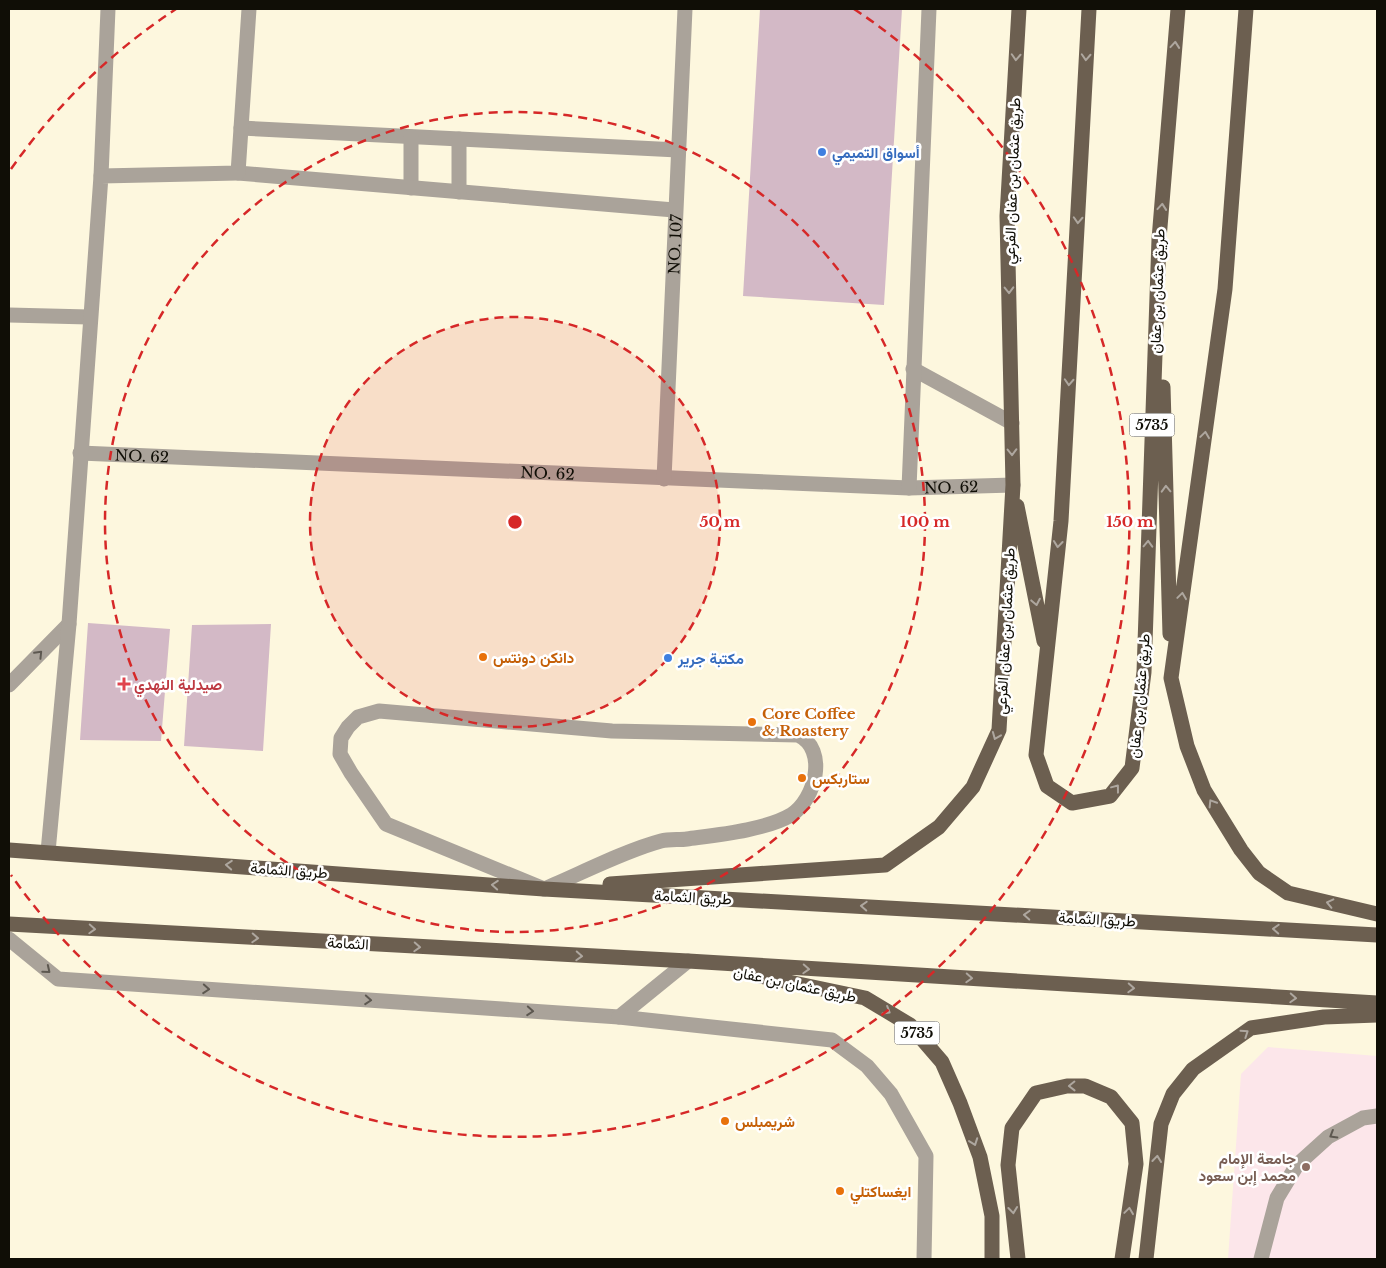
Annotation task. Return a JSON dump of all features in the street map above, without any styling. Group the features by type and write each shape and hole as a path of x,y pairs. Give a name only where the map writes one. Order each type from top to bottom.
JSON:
{"main road":[{"name":"طريق عثمان بن عفان الفرعي","path":"544,888 886,865 939,827 973,787 999,730 1013,485 1007,216 1019,9"},
{"name":"طريق عثمان بن عفان","path":"1089,9 1061,521 1036,755 1047,786 1072,803 1110,796 1132,768 1144,672 1159,239 1178,9"},
{"path":"1171,678 1225,288 1246,9"},
{"path":"1159,239 1171,678 1187,746 1204,790 1241,850 1260,873 1288,893 1377,914"},
{"path":"1013,485 1046,654"},
{"name":"طريق الثمامة","path":"9,850 544,888 1377,935"},
{"name":"الثمامة","path":"9,924 688,962"},
{"name":"طريق عثمان بن عفان","path":"688,962 866,998 910,1025 942,1062 980,1157 992,1216 992,1259"},
{"path":"688,962 1377,1003"},
{"path":"1146,1259 1160,1124 1173,1094 1193,1069 1251,1028 1324,1017 1377,1015"},
{"path":"1018,1259 1008,1165 1012,1128 1036,1093 1066,1086 1085,1086 1111,1097 1132,1124 1136,1164 1122,1259"}],"street":[{"path":"48,852 69,624 89,318 101,176 108,9"},
{"path":"238,173 249,9"},
{"name":"NO. 107","path":"664,479 674,210 685,9"},
{"path":"909,488 912,369 928,9"},
{"path":"241,128 678,150"},
{"path":"411,136 411,188"},
{"path":"459,138 459,192"},
{"path":"101,176 238,173 674,210"},
{"path":"9,315 89,318"},
{"path":"912,369 1012,423"},
{"name":"NO. 62","path":"80,453 909,488 1013,485"},
{"path":"9,685 69,624"},
{"path":"379,711 612,731 798,735 808,740 815,752 816,773 811,787 806,798 792,814 763,826 661,841 544,888 386,824 340,754 342,738 348,727 358,716 379,711"},
{"path":"9,939 58,979 619,1017 832,1040 867,1066 891,1094 926,1156 924,1259"},
{"path":"619,1017 688,962"},
{"path":"1261,1259 1277,1198 1297,1165 1328,1137 1363,1118 1377,1116"}],"shaded area":[{"name":"جامعة الإمام محمد إبن سعود","path":"1268,1047 1377,1056 1377,1259 1228,1259 1241,1074"}],"building":[{"name":"أسواق التميمي","path":"760,9 902,9 884,305 743,296"},
{"name":"صيدلية النهدي","path":"88,623 170,629 161,741 80,740"},
{"path":"271,624 263,751 184,746 192,625"}],"place":[{"name":"أسواق التميمي","path":"822,152"},
{"name":"دانكن دونتس","path":"483,657"},
{"name":"مكتبة جرير","path":"668,658"},
{"name":"صيدلية النهدي","path":"124,684"},
{"name":"Core Coffee & Roastery","path":"752,722"},
{"name":"ستاربكس","path":"802,778"},
{"name":"شريمبلس","path":"725,1121"},
{"name":"جامعة الإمام محمد إبن سعود","path":"1306,1167"},
{"name":"ايغساكتلي","path":"840,1191"}]}
